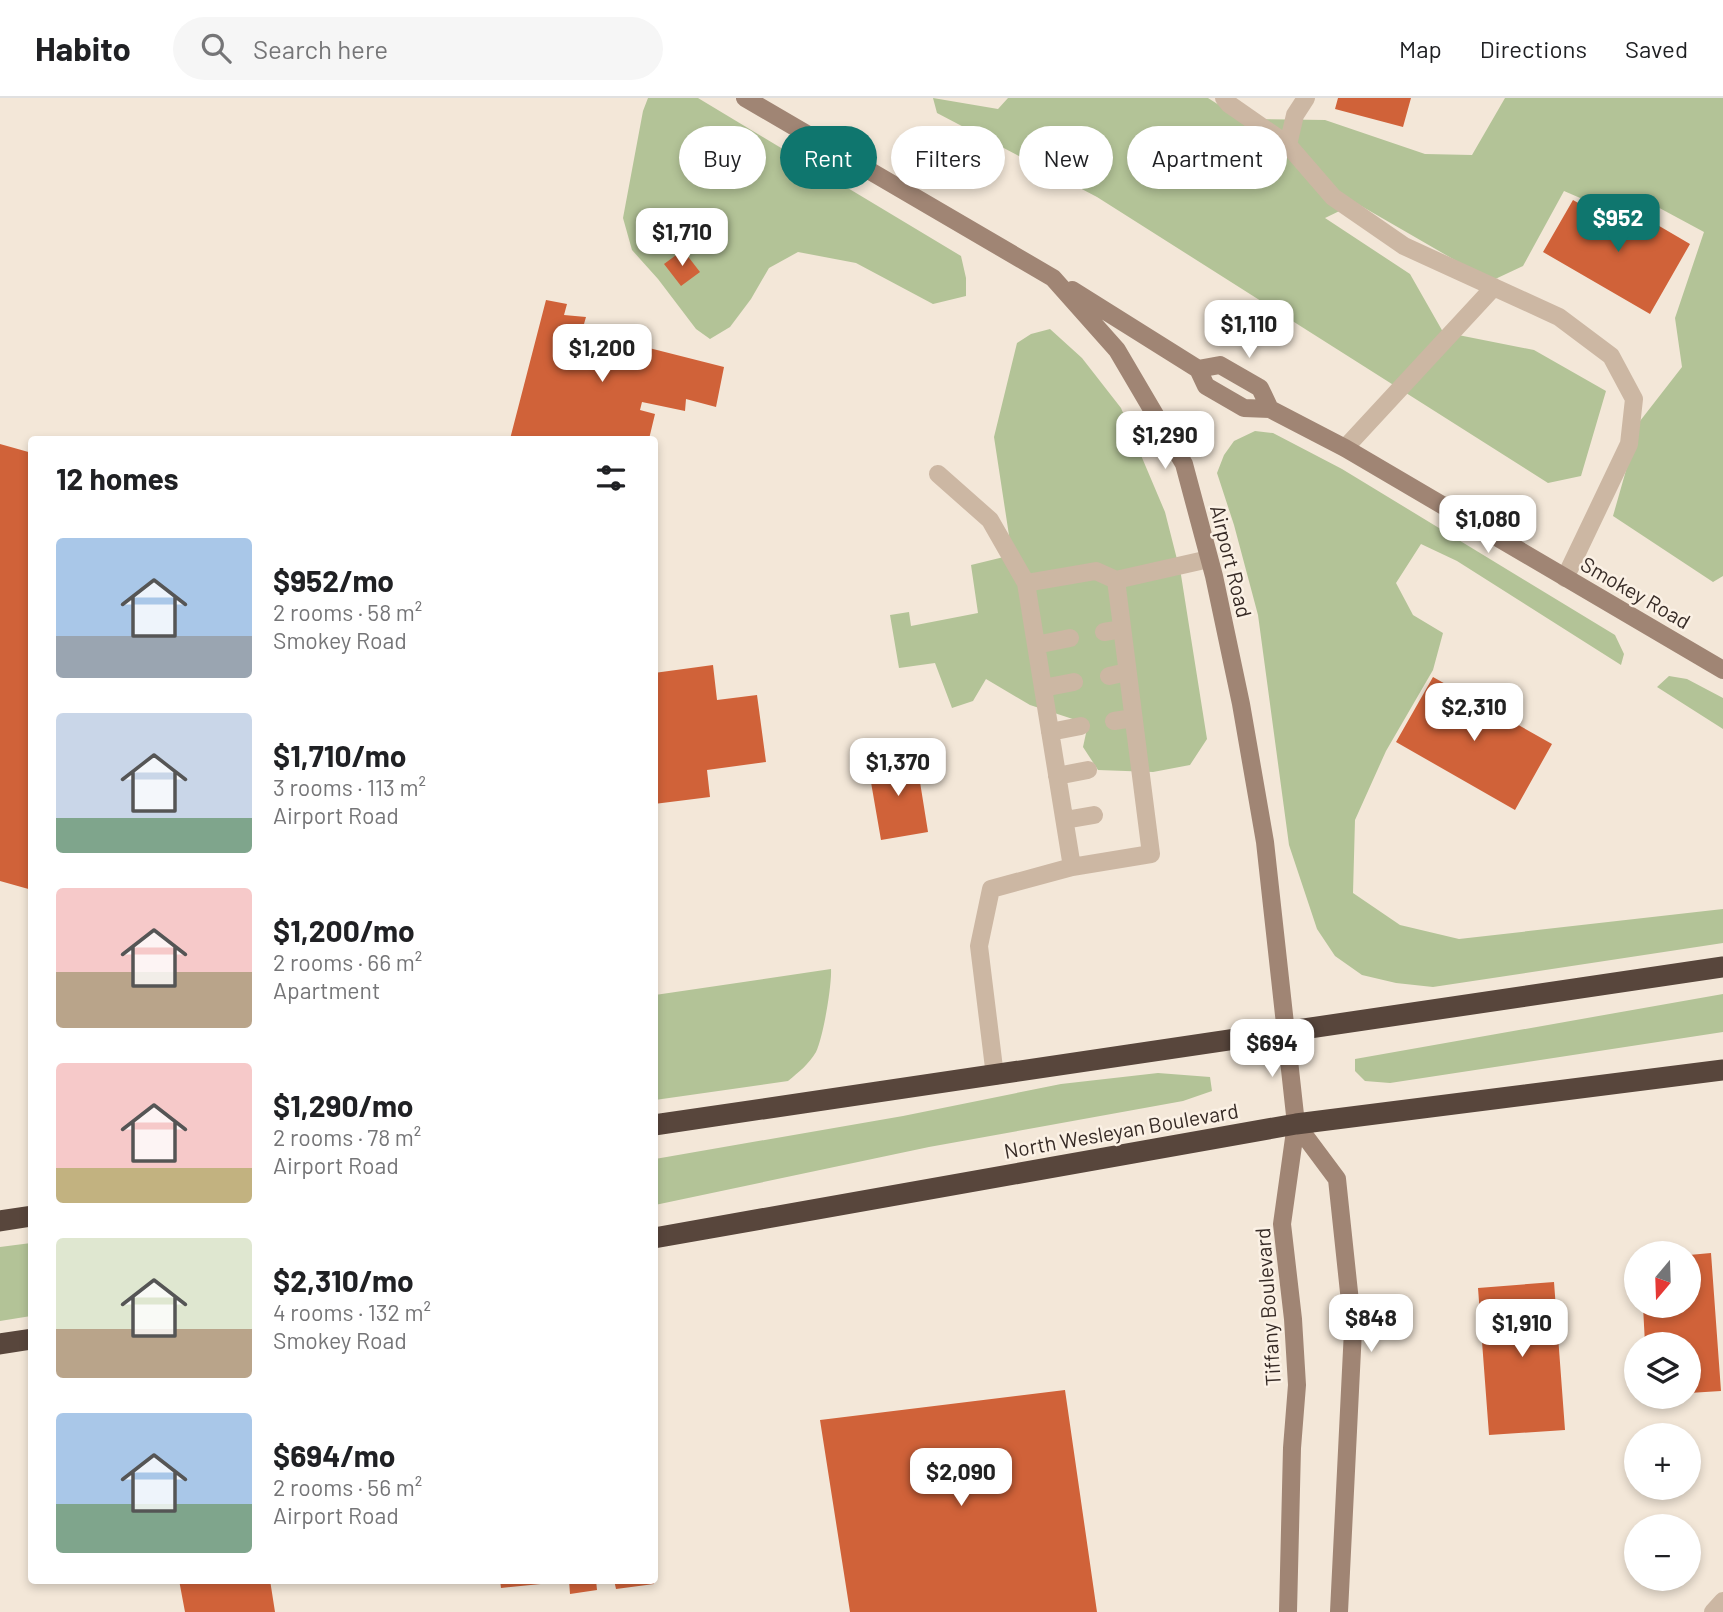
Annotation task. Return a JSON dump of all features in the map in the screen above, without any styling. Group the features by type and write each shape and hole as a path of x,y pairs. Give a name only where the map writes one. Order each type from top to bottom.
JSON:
{"highway":[{"path":"658,1124 1723,967"},
{"name":"North Wesleyan Boulevard","path":"658,1237 1296,1124 1723,1070"},
{"path":"0,1221 28,1217"},
{"path":"0,1344 28,1340"}],"main road":[{"name":"Airport Road","path":"745,98 1053,278 1117,349 1184,464 1209,559 1241,704 1265,842 1296,1124"},
{"name":"Smokey Road","path":"1053,278 1198,369 1206,386 1244,408 1270,409 1345,448 1723,670"},
{"name":"Smokey Road","path":"1198,369 1220,365 1260,388 1270,409"},
{"name":"Tiffany Boulevard","path":"1288,1612 1292,1448 1297,1385 1293,1319 1282,1224 1296,1124"},
{"path":"1296,1124 1337,1179 1353,1330 1339,1612"}],"lane":[{"path":"1224,98 1260,126"},
{"path":"1306,98 1295,115 1287,145 1333,197 1404,246 1559,317 1611,356 1634,400 1629,444 1565,578"},
{"path":"1345,448 1494,287"},
{"path":"938,474 990,520 1026,583 1072,867"},
{"path":"1026,583 1096,571 1116,580 1209,559"},
{"path":"995,1076 979,946 991,889 1072,867 1151,854 1137,807 1130,762 1133,718 1127,673 1113,630 1116,580"},
{"path":"1036,645 1070,638"},
{"path":"1109,676 1127,673"},
{"path":"1043,688 1074,682"},
{"path":"1114,721 1133,718"},
{"path":"1050,733 1081,726"},
{"path":"1057,776 1088,770"},
{"path":"1065,820 1094,815"},
{"path":"1713,1612 1723,1601"}],"green space":[{"path":"648,98 698,98 745,126 679,126 679,189 766,189 766,139 780,147 780,189 849,189 961,256 966,278 966,296 933,304 856,263 798,252 769,268 730,327 710,339 696,329 632,250 623,218 643,111"},
{"path":"933,98 998,109 1008,98 1208,98 1241,119 1325,120 1425,154 1472,155 1505,98 1723,98 1723,576 1713,582 1613,516 1640,421 1682,367 1675,318 1704,232 1639,197 1622,216 1564,191 1523,266 1491,281 1356,203 1325,218 1410,274 1443,332 1534,350 1606,391 1581,476 1548,483 1082,189 1113,189 1113,126 1019,126 1019,156 1005,149 1005,126 962,126 937,113"},
{"path":"1050,329 1082,358 1121,408 1165,512 1181,575 1207,739 1190,765 1153,772 1098,770 1083,747 1088,724 1030,705 986,679 973,701 952,708 935,663 899,668 890,615 909,612 911,626 978,613 971,565 1012,555 994,437 1017,343 1031,334"},
{"path":"1255,431 1273,433 1342,469 1615,635 1624,654 1621,665 1457,561 1421,544 1396,583 1413,615 1443,633 1433,670 1386,751 1355,820 1353,893 1400,925 1459,939 1723,909 1723,943 1433,987 1396,983 1362,975 1335,956 1317,929 1289,845 1258,615 1217,473 1224,455 1234,441"},
{"path":"1669,676 1687,679 1723,698 1723,729 1657,687"},
{"path":"831,969 819,1045 810,1060 788,1081 658,1100 658,995"},
{"path":"1723,994 1723,1032 1390,1083 1365,1081 1355,1071 1355,1059"},
{"path":"1158,1073 1210,1077 1212,1091 1183,1101 929,1147 658,1204 658,1158 903,1116 1061,1084"},
{"path":"28,1243 28,1316 0,1321 0,1247"}],"building":[{"path":"1338,98 1411,98 1403,127 1335,109"},
{"path":"1573,200 1627,231 1637,213 1690,244 1650,314 1543,252"},
{"path":"683,250 700,272 681,286 664,264"},
{"path":"546,300 567,304 564,315 586,317 582,331 724,367 716,407 686,399 685,411 642,402 640,410 655,414 650,436 511,436"},
{"path":"0,444 28,452 28,889 0,881"},
{"path":"713,665 717,700 757,695 766,762 707,770 710,797 658,804 658,672"},
{"path":"1433,677 1552,744 1515,810 1396,742"},
{"path":"916,757 928,832 881,840 868,765"},
{"path":"1711,1253 1721,1391 1701,1392 1701,1332 1644,1332 1644,1318 1701,1318 1701,1254"},
{"path":"1554,1282 1565,1430 1489,1435 1478,1288"},
{"path":"1065,1390 1097,1612 850,1612 820,1420"},
{"path":"180,1584 271,1584 275,1612 185,1612"},
{"path":"500,1584 541,1584 501,1588"},
{"path":"569,1584 596,1584 597,1590 570,1594"},
{"path":"615,1584 654,1584 616,1589"}]}
